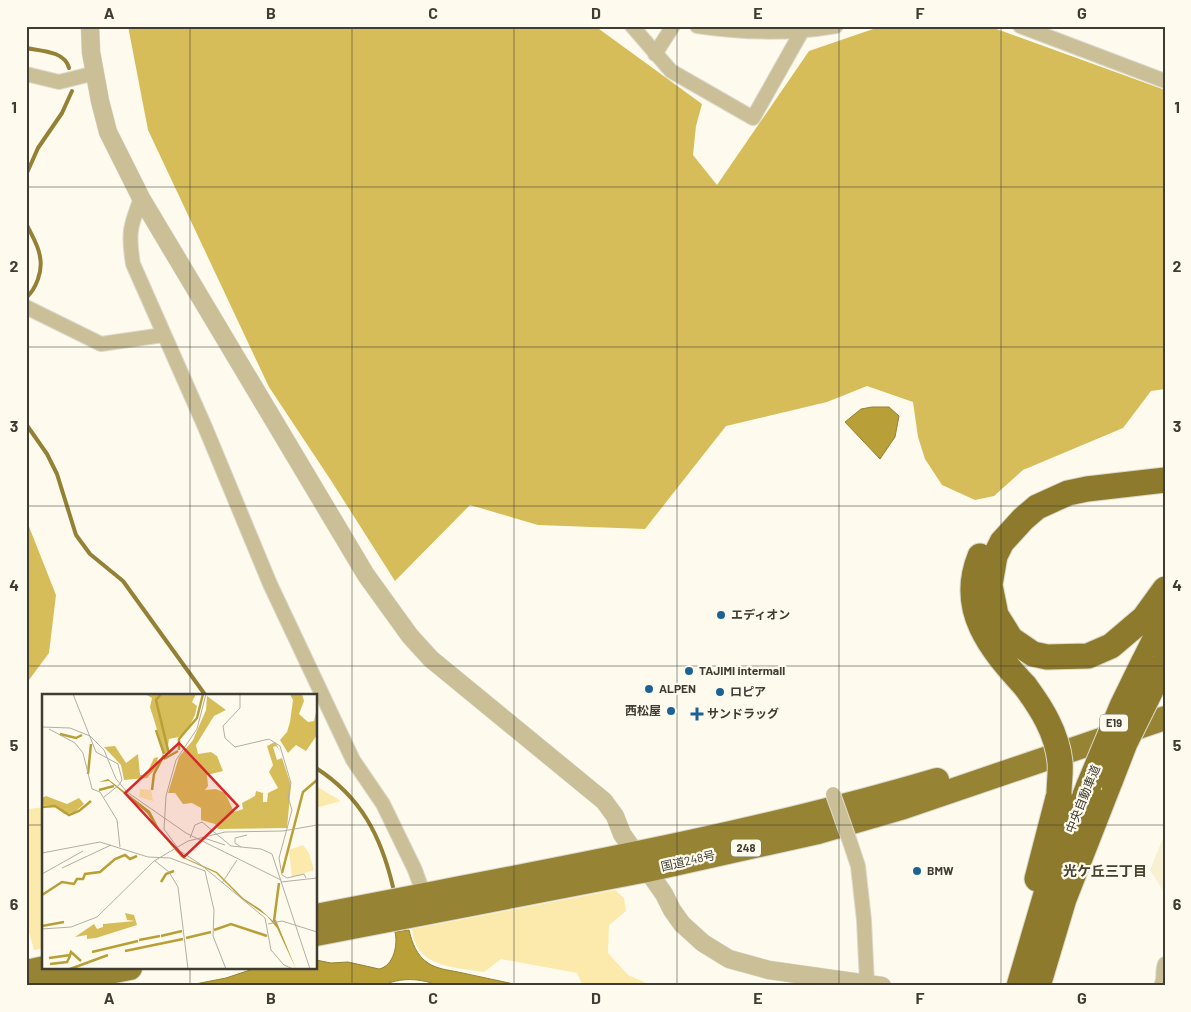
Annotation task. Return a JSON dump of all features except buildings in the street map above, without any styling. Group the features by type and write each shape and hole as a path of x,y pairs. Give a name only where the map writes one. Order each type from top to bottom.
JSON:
{"highway":[{"path":"1012,986 1031,968 1059,794 1060,762 1054,735 1040,707 1025,686 1002,662 990,644 974,611 973,593 976,566 985,543 1012,512 1030,499 1082,478 1120,471 1165,467"},
{"path":"1165,480 1068,493 1037,507 1022,519 1002,542 995,556 990,585 996,615 1007,633 1020,646 1033,654 1047,656 1088,656 1112,646 1144,618 1165,589"},
{"name":"中央自動車道","path":"1019,986 1031,968 1064,899 1082,880 1106,817 1108,779 1122,706 1154,662 1165,619"},
{"path":"1108,779 1165,687"},
{"name":"国道248号","path":"318,934 642,862 885,795 1008,757 1165,701"},
{"name":"国道248号","path":"318,916 424,895 642,862 818,832 904,807 1165,718"},
{"name":"中央自動車道","path":"1031,968 1046,894 1108,779"},
{"path":"26,972 42,969"},
{"path":"38,986 120,970"}],"street":[{"path":"90,26 95,74 108,132 141,198 366,575 410,636 431,659 604,801 614,816 622,834 662,891 682,924 703,943 729,959 769,970 874,985 858,866 833,794"},
{"path":"632,26 671,71 753,118 802,31"},
{"path":"655,54 673,26"},
{"path":"697,26 751,32 802,31 836,26"},
{"path":"1020,26 1165,81"},
{"path":"27,76 59,82 95,74"},
{"path":"141,198 132,223 129,239 133,264 270,584 354,760 383,804 415,870 424,895"},
{"path":"26,307 101,344 162,335"},
{"path":"1161,986 1164,980 1163,967 1165,964"}],"shaded area":[{"path":"128,26 595,26 702,104 696,126 693,155 717,185 809,51 882,26 988,26 1165,90 1165,389 1151,391 1123,428 1023,470 994,496 975,500 942,485 925,459 918,437 913,402 867,386 827,402 726,426 645,529 538,525 470,505 395,581 269,387 148,130"},
{"path":"889,407 899,416 895,437 880,459 845,422 861,409"},
{"path":"26,519 56,595 49,653 26,684"},
{"path":"318,787 341,801 318,807"},
{"path":"42,807 42,948 34,950 26,921 26,812 29,809"},
{"path":"1165,833 1165,894 1150,870"},
{"path":"615,890 624,898 626,911 609,925 608,953 628,975 653,986 583,986 577,973 501,959 484,972 449,966 438,963 421,951 415,942 412,929"},
{"path":"409,930 418,953 431,965 523,986 439,986 425,981 403,980 382,986 185,986 226,978 250,970 318,970 318,960 331,963 348,962 379,969 388,964 394,954 395,932"}],"waterway":[{"path":"26,48 58,55 67,62 69,68"},
{"path":"26,175 38,148 62,113 72,91"},
{"path":"26,223 38,249 41,262 38,279 33,290 26,298"},
{"path":"26,424 47,454 57,474 76,535 90,554 123,581 205,694"},
{"path":"318,769 332,779 345,792 367,819 382,851 393,887"}],"place":[{"name":"エディオン","path":"721,615"},
{"name":"TAJIMI intermall","path":"689,671"},
{"name":"ALPEN","path":"649,689"},
{"name":"ロピア","path":"720,692"},
{"name":"西松屋","path":"671,711"},
{"name":"サンドラッグ","path":"697,714"},
{"name":"BMW","path":"917,871"}],"district":[{"name":"光ケ丘三丁目","path":"1105,871"}]}
